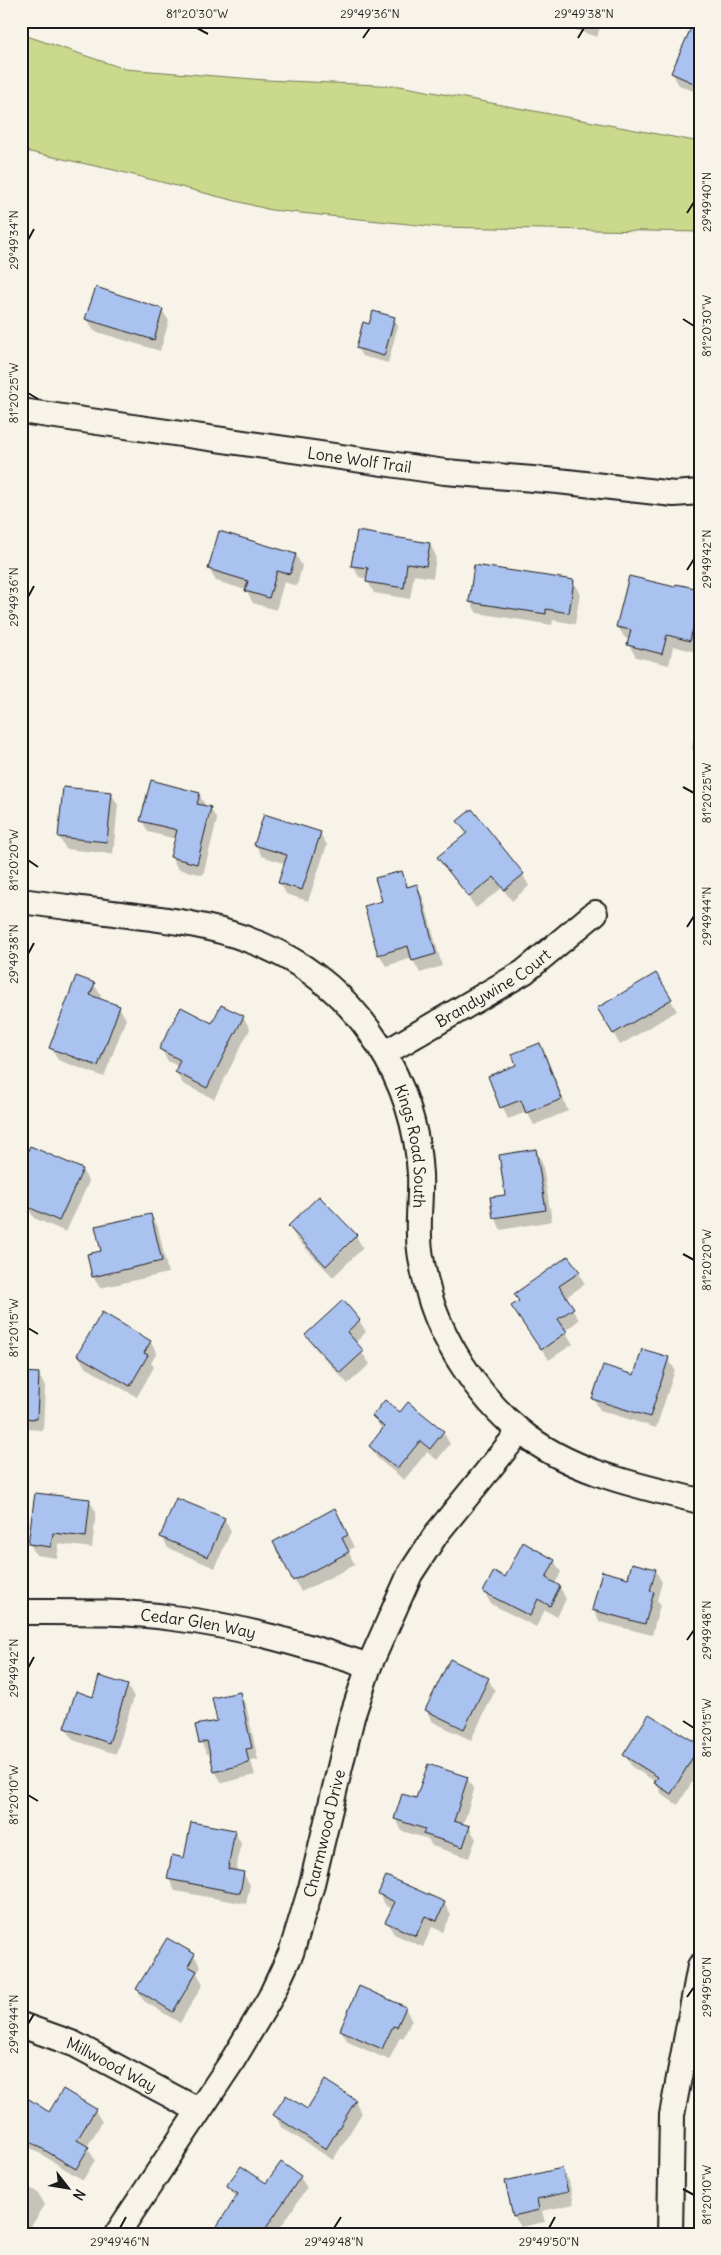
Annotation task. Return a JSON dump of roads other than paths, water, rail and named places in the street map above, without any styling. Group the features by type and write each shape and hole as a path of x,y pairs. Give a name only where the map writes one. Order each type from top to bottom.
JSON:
{"street":[{"name":"Lone Wolf Trail","path":"21,411 445,472 558,480 674,494 700,492"},
{"name":"Kings Road South","path":"21,901 175,920 213,927 245,937 278,952 312,974 337,994 369,1030 385,1053 405,1099 414,1131 420,1174 419,1239 427,1287 434,1310 451,1348 464,1368 485,1395 520,1431 557,1456 596,1473 700,1501"},
{"name":"Brandywine Court","path":"385,1053 524,972 595,913"},
{"name":"Charmwood Drive","path":"117,2234 241,2047 270,1998 291,1953 311,1888 335,1780 352,1717 369,1666 410,1574 437,1533 520,1431"},
{"name":"Cedar Glen Way","path":"21,1612 90,1612 175,1618 276,1638 369,1666"},
{"path":"670,2234 672,2115 700,1966"},
{"name":"Millwood Way","path":"21,2025 74,2044 198,2110"}]}
